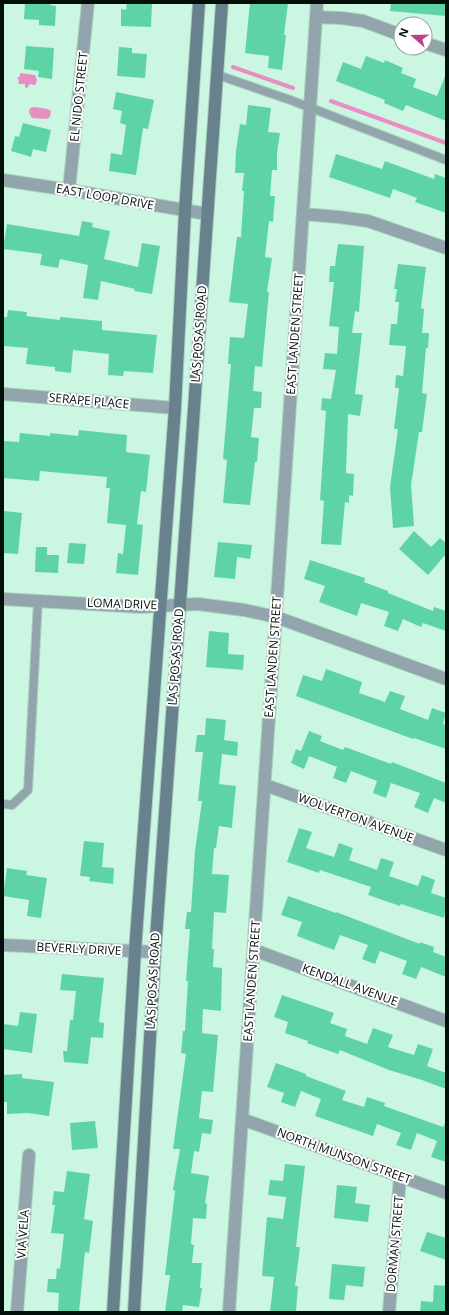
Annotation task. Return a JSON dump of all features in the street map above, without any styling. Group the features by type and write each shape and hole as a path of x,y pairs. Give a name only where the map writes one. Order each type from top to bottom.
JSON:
{"main road":[{"name":"LAS POSAS ROAD","path":"113,1312 135,951 175,408 185,211 199,3"},
{"name":"LAS POSAS ROAD","path":"134,1312 155,952 222,3"}],"street":[{"name":"EL NIDO STREET","path":"69,190 88,3"},
{"name":"EAST LANDEN STREET","path":"229,1312 317,3"},
{"path":"316,17 363,21 393,31"},
{"path":"433,46 446,50"},
{"name":"EAST LOOP DRIVE","path":"3,180 207,214"},
{"path":"303,214 339,217 368,222 446,248"},
{"name":"SERAPE PLACE","path":"3,394 175,408"},
{"name":"LOMA DRIVE","path":"3,599 141,607 198,604 220,606 276,617 446,679"},
{"name":"WOLVERTON AVENUE","path":"265,785 446,850"},
{"name":"BEVERLY DRIVE","path":"3,945 155,952"},
{"name":"KENDALL AVENUE","path":"254,950 446,1021"},
{"name":"NORTH MUNSON STREET","path":"242,1119 446,1193"},
{"name":"VIA VELA","path":"17,1312 29,1155"},
{"name":"DORMAN STREET","path":"389,1312 400,1177"}],"lane":[{"path":"218,75 311,108 446,160"},
{"path":"3,804 12,805 28,790 38,600"}],"shaded area":[{"path":"20,73 35,75 37,80 35,85 30,84 27,88 25,87 25,84 18,84 19,80 17,78 20,76"},
{"path":"34,107 48,109 51,111 50,117 47,119 32,118 29,112 30,108"}],"building":[{"path":"25,3 50,3 50,5 56,6 55,26 39,25 39,20 24,19"},
{"path":"127,3 152,3 151,27 121,26 121,9 126,10"},
{"path":"250,3 288,3 282,70 268,68 269,56 245,53"},
{"path":"391,3 446,3 446,16 390,11"},
{"path":"26,46 54,48 52,79 38,77 39,71 24,69"},
{"path":"119,47 132,48 132,53 147,54 145,78 117,76"},
{"path":"366,56 384,63 385,60 403,68 401,73 416,79 413,87 437,96 446,74 446,121 406,105 403,111 384,103 385,100 336,81 343,62 361,69"},
{"path":"116,92 154,100 148,129 143,128 136,175 109,171 111,153 122,155 126,125 120,123 122,111 113,109"},
{"path":"248,105 271,108 268,132 280,133 277,153 277,170 272,170 270,196 275,196 273,222 269,221 265,257 272,258 267,292 269,292 262,367 255,366 253,391 262,392 261,408 254,408 251,437 259,438 257,462 255,462 250,505 223,503 227,460 223,459 231,364 228,364 230,337 244,338 248,304 229,302 237,237 241,237 244,191 242,191 244,173 235,173 236,151 240,124 246,125"},
{"path":"23,123 51,130 46,152 33,149 31,157 11,151 15,136 19,137"},
{"path":"336,154 382,169 385,161 434,179 435,174 446,178 446,213 415,202 417,198 393,189 390,198 329,177"},
{"path":"82,221 93,223 92,227 110,231 104,259 138,267 142,243 160,246 152,294 134,291 135,289 101,281 98,300 83,298 88,265 60,259 58,268 40,265 42,254 3,249 7,224 79,236"},
{"path":"338,244 364,246 359,312 355,311 352,333 362,333 355,394 363,395 360,416 348,414 346,473 354,474 353,496 349,495 349,503 345,502 341,545 321,544 324,501 320,500 326,411 321,410 322,398 331,399 336,370 323,369 325,353 337,354 339,327 329,326 334,282 329,282 330,266 335,266"},
{"path":"398,264 426,267 421,308 424,309 422,333 429,333 428,348 426,348 422,393 427,394 422,432 419,432 411,485 414,526 393,528 390,487 398,429 394,429 399,388 395,388 396,375 403,376 406,346 389,345 391,324 397,324 399,302 395,302 397,289 394,289"},
{"path":"8,310 27,312 26,316 60,320 60,317 102,321 102,330 157,335 153,373 124,371 123,376 108,375 109,354 73,350 71,373 55,371 55,367 26,364 28,348 3,346 3,317 7,317"},
{"path":"79,430 127,435 126,452 150,455 146,492 141,491 137,524 143,525 138,575 116,573 118,553 123,554 126,525 107,523 110,488 106,488 107,477 40,471 39,481 3,478 3,441 19,442 20,433 50,436 50,433 78,436"},
{"path":"4,511 22,513 18,554 3,553"},
{"path":"414,531 431,547 440,538 446,543 446,554 428,575 399,549"},
{"path":"218,542 252,545 250,559 237,557 235,579 214,577"},
{"path":"69,543 86,544 84,564 67,563"},
{"path":"36,547 47,547 47,555 59,555 58,573 35,572"},
{"path":"310,560 365,578 364,582 433,611 434,607 446,611 446,631 423,623 421,627 403,619 398,631 384,626 389,612 361,603 357,616 319,602 325,586 304,579"},
{"path":"209,631 229,633 228,654 244,655 243,670 206,667"},
{"path":"326,669 362,682 359,693 385,702 390,691 405,696 400,709 428,720 432,708 446,713 443,724 446,725 446,749 414,738 413,739 296,696 303,675 322,681"},
{"path":"206,718 226,720 224,740 238,742 237,756 222,754 219,784 236,786 232,828 219,826 216,848 214,848 212,874 229,875 226,913 214,912 212,949 214,949 213,967 222,968 221,1011 203,1009 202,1033 218,1035 213,1092 202,1091 199,1118 213,1120 211,1134 202,1133 199,1152 194,1151 191,1173 209,1176 205,1203 207,1204 206,1219 193,1218 191,1244 194,1245 192,1263 202,1263 200,1288 202,1288 199,1307 183,1305 182,1312 165,1312 170,1275 165,1275 175,1191 173,1190 180,1149 173,1149 186,1054 181,1053 183,1031 185,1031 188,981 186,981 190,929 185,929 187,912 191,912 195,851 202,801 198,801 203,752 195,752 197,735 205,735"},
{"path":"309,731 322,736 320,741 343,750 345,747 391,764 392,762 446,783 446,803 434,798 428,813 414,807 420,793 391,783 386,798 373,793 377,781 351,771 346,783 333,778 337,767 309,756 304,769 291,763 296,749 301,751"},
{"path":"299,828 312,832 306,848 334,857 339,843 353,848 349,860 377,870 381,858 394,862 389,876 418,886 422,875 435,880 431,893 446,898 444,918 401,904 400,906 368,895 371,887 320,870 319,873 287,862"},
{"path":"84,841 104,843 102,867 114,868 113,884 89,881 90,877 80,876"},
{"path":"7,868 27,871 26,875 47,878 41,918 27,916 29,900 3,896"},
{"path":"288,896 336,912 420,944 420,942 434,947 433,952 446,957 446,977 421,967 416,979 402,974 407,961 380,951 375,964 362,959 368,945 340,935 334,950 297,936 302,922 281,915"},
{"path":"62,974 104,978 99,1022 104,1023 103,1038 91,1037 88,1064 64,1062 63,1051 67,1051 70,1020 73,1020 76,991 60,990"},
{"path":"282,995 334,1013 330,1023 347,1029 345,1036 367,1044 373,1028 393,1035 388,1047 414,1055 418,1044 433,1049 427,1066 446,1073 446,1089 389,1070 340,1050 338,1054 285,1033 288,1022 274,1017"},
{"path":"20,1012 37,1014 32,1053 3,1049 3,1024 18,1026"},
{"path":"276,1063 346,1091 342,1100 364,1107 367,1097 385,1103 384,1106 443,1127 446,1121 446,1162 431,1157 437,1141 417,1133 411,1150 396,1145 401,1133 377,1124 373,1136 315,1116 321,1099 301,1091 295,1107 281,1102 284,1093 267,1087"},
{"path":"22,1074 22,1078 54,1082 49,1116 28,1113 7,1114 7,1102 3,1102 3,1075"},
{"path":"95,1121 98,1148 72,1150 70,1123"},
{"path":"285,1164 305,1166 296,1247 300,1247 295,1286 298,1286 296,1312 270,1312 274,1277 262,1276 267,1217 283,1219 286,1197 268,1195 270,1180 283,1181"},
{"path":"67,1171 90,1174 84,1219 93,1221 89,1253 85,1252 79,1312 58,1312 59,1293 47,1292 48,1279 56,1279 57,1268 60,1269 64,1234 51,1233 55,1205 52,1205 54,1191 64,1192"},
{"path":"337,1185 357,1187 355,1203 370,1205 368,1222 334,1218"},
{"path":"427,1232 446,1238 446,1260 420,1251"},
{"path":"332,1264 365,1267 363,1287 346,1285 344,1300 329,1299"},
{"path":"434,1285 446,1286 446,1312 420,1312 421,1301 433,1302"}],"waterway":[{"path":"233,67 293,88"},
{"path":"331,101 446,143"}]}
